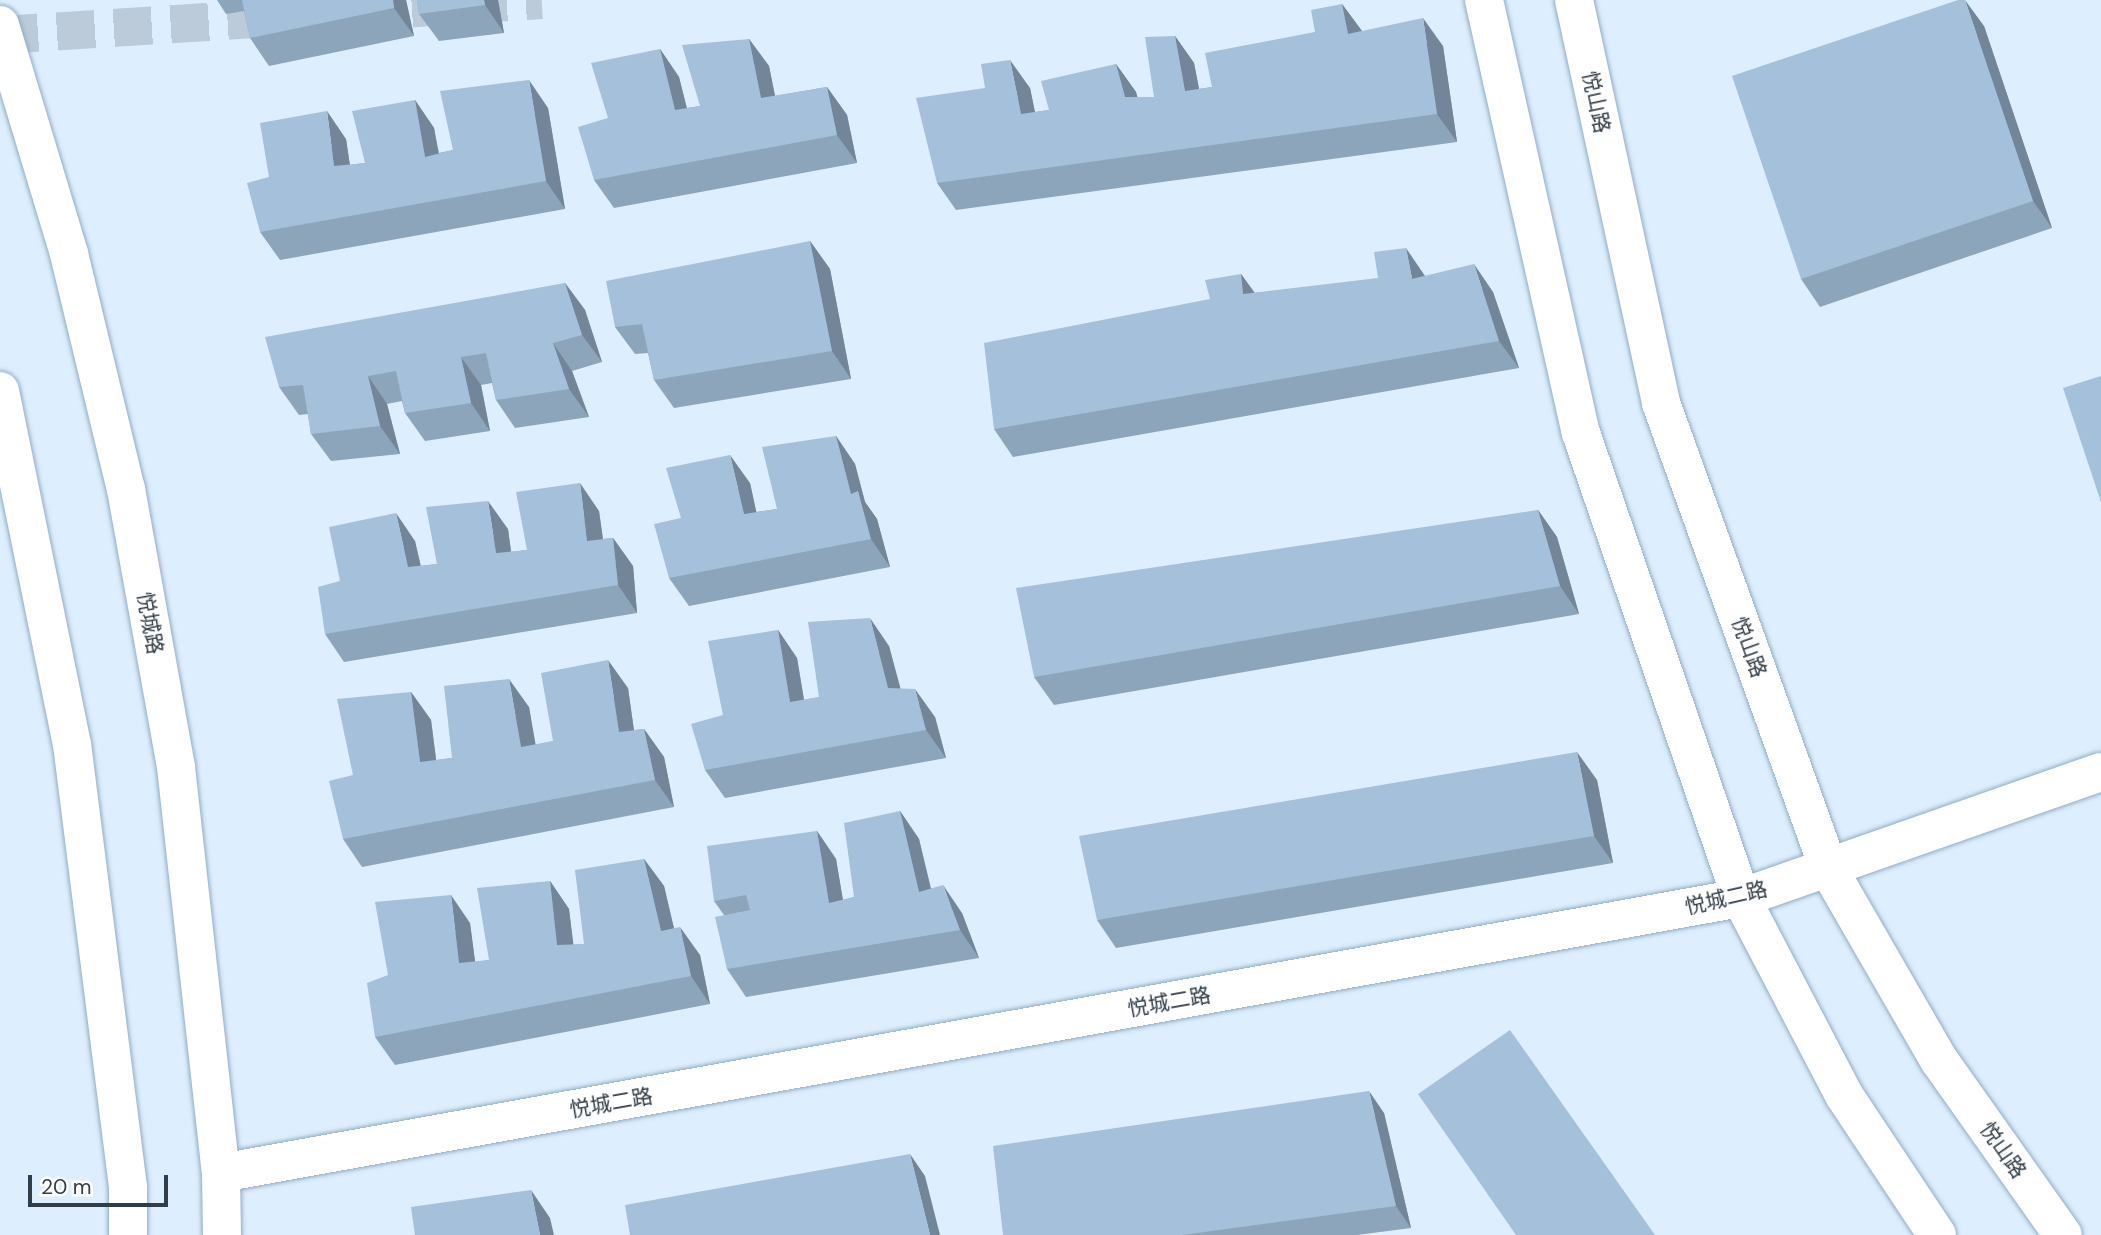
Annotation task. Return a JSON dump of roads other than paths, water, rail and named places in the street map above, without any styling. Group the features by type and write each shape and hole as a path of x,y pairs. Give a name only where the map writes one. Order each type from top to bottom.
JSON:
{"main road":[{"path":"1484,0 1581,433 1741,898 1844,1095 1937,1235"},
{"name":"悦山路","path":"1574,0 1661,403 1828,868 1939,1060 2063,1235"},
{"name":"悦城路","path":"0,25 69,254 126,489 176,767 221,1173 222,1235"},
{"path":"0,391 72,744 128,1187 128,1235"},
{"name":"悦城二路","path":"221,1173 1741,898 2101,772"}],"tunnel":[{"path":"355,12 542,0"},
{"path":"0,35 298,16"}]}
